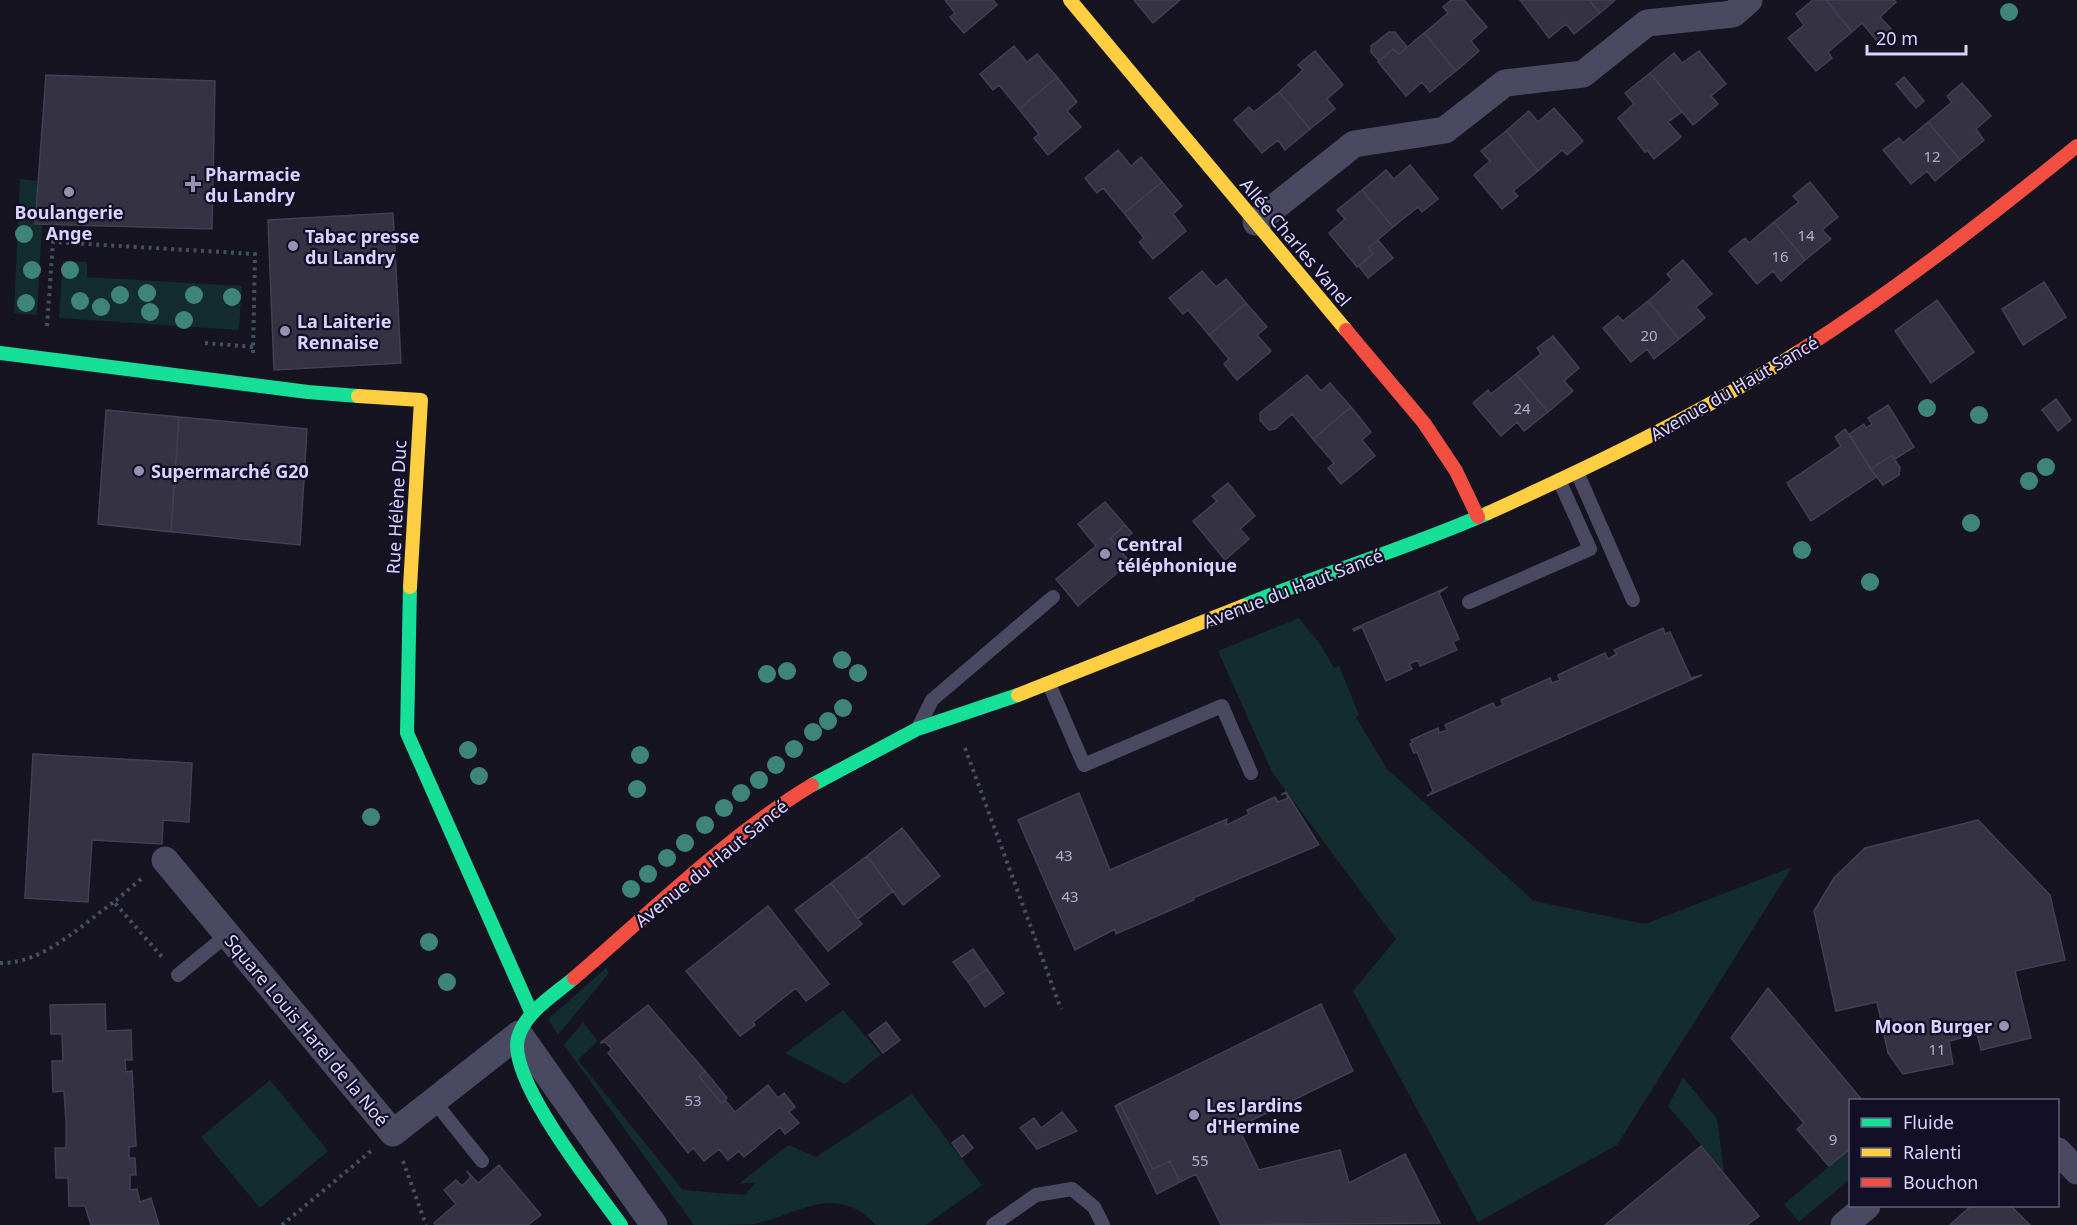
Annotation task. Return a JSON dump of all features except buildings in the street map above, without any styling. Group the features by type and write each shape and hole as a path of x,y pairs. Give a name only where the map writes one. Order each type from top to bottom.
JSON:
{"street":[{"name":"Allée Charles Vanel","path":"1070,0 1424,423 1456,471 1478,517"},
{"path":"1256,222 1354,144 1444,130 1505,83 1583,74 1647,23 1733,14 1749,0"},
{"name":"Avenue du Haut Sancé","path":"525,1024 737,838 782,802 917,729 1049,684 1306,580 1426,540 1675,425 1747,384 1848,320 1987,219 2077,146"},
{"name":"Rue Hélène Duc","path":"0,352 308,392 421,400 409,601 407,733 468,875 525,1024"},
{"name":"Square Louis Harel de la Noé","path":"165,860 393,1133 525,1024"},
{"path":"525,1024 518,1058 527,1086 621,1225"},
{"path":"525,1024 654,1225"},
{"path":"2059,1152 2077,1171"},
{"path":"1844,1225 1866,1207"}],"lane":[{"path":"1577,472 1632,600"},
{"path":"1469,602 1590,549 1559,480"},
{"path":"917,729 932,700 1053,597"},
{"path":"1049,684 1084,765 1222,706 1251,773"},
{"path":"178,975 228,935"},
{"path":"434,1101 482,1161"},
{"path":"993,1225 1036,1195 1072,1189 1095,1207 1103,1225"}],"path":[{"path":"46,330 53,242 255,254 253,385"},
{"path":"953,717 1061,1009"},
{"path":"0,963 17,963 34,957 114,902 165,860"},
{"path":"114,902 178,975"},
{"path":"282,1225 393,1133 426,1225"}],"green space":[{"path":"20,179 38,181 35,224 42,225 37,315 14,313"},
{"path":"63,261 87,262 87,277 242,286 239,330 59,318"},
{"path":"1299,618 1321,645 1334,668 1339,666 1359,715 1356,717 1387,769 1534,901 1645,924 1792,867 1617,1145 1478,1222 1353,991 1396,939 1272,772 1218,651"},
{"path":"606,968 609,973 558,1035 548,1019"},
{"path":"843,1010 881,1054 845,1084 785,1053"},
{"path":"583,1022 598,1041 578,1060 683,1190 745,1195 756,1182 739,1184 788,1145 816,1157 912,1094 982,1185 926,1225 876,1225 861,1212 847,1205 832,1203 817,1204 755,1224 694,1225 564,1045"},
{"path":"1683,1077 1717,1119 1724,1172 1668,1106"},
{"path":"270,1080 328,1151 260,1208 201,1137"},
{"path":"1849,1150 1849,1180 1799,1222 1784,1204"}],"traffic: fast":[{"path":"0,353 308,392 358,396"},
{"path":"1243,606 1488,513"},
{"path":"410,587 407,733 532,1014"},
{"path":"812,785 917,729 1018,695"},
{"path":"574,978 541,1005 527,1020 518,1038 518,1056 526,1080 556,1134 621,1225"}],"traffic: slow":[{"path":"1070,0 1346,330"},
{"path":"1488,513 1647,437 1724,396 1800,351"},
{"path":"358,396 421,400 410,587"},
{"path":"1018,695 1243,606"}],"traffic: jam":[{"path":"1800,351 1872,303 1942,252 2077,146"},
{"path":"1346,330 1424,423 1456,471 1478,517"},
{"path":"574,978 719,852 780,805 812,785"}],"place":[{"name":"Pharmacie du Landry","path":"193,184"},
{"name":"Boulangerie Ange","path":"69,192"},
{"name":"Tabac presse du Landry","path":"293,246"},
{"name":"La Laiterie Rennaise","path":"285,331"},
{"name":"Supermarché G20","path":"139,471"},
{"name":"Central téléphonique","path":"1105,554"},
{"name":"Moon Burger","path":"2004,1026"},
{"name":"Les Jardins d'Hermine","path":"1194,1115"}]}
